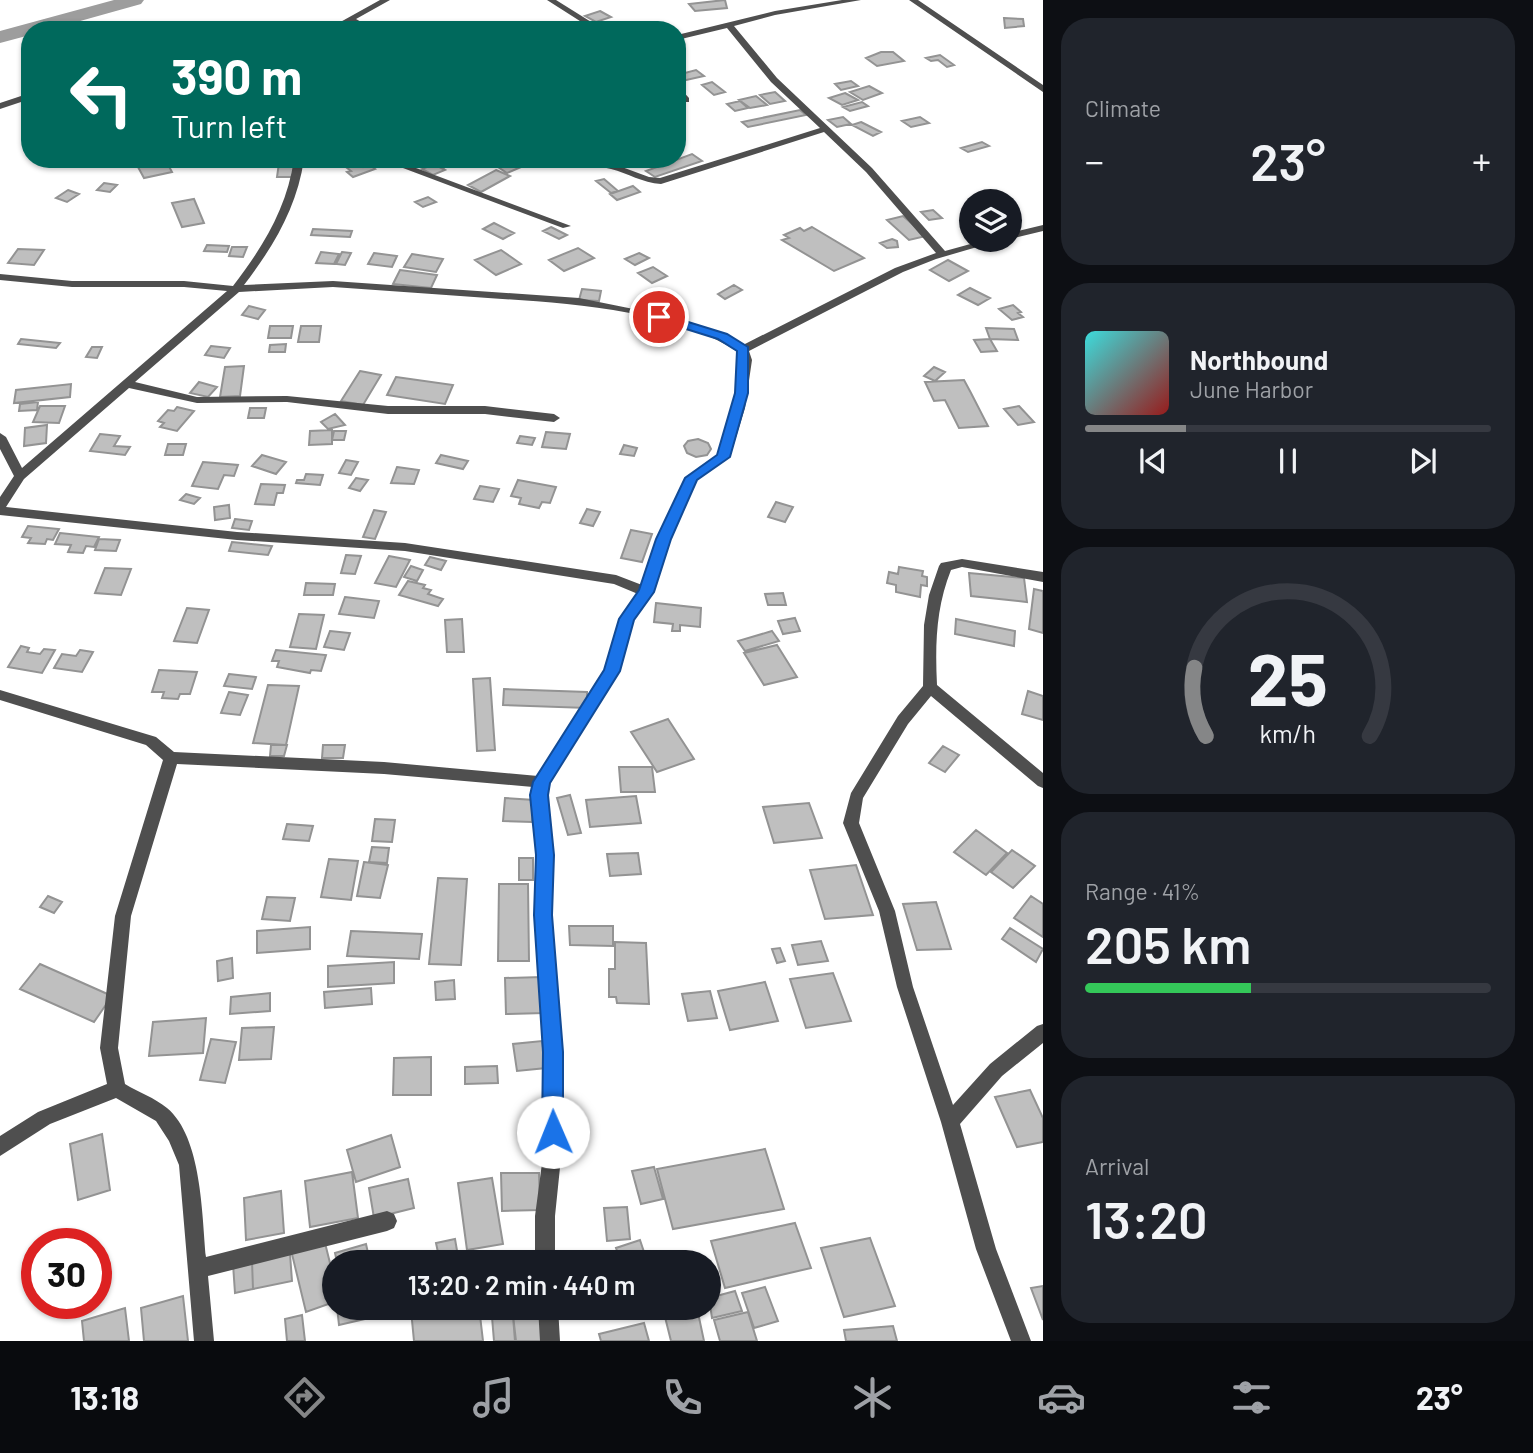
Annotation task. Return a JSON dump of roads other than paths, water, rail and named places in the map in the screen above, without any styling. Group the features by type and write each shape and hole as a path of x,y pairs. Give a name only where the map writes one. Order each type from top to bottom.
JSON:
{"street":[{"path":"346,21 386,0"},
{"path":"551,0 585,21"},
{"path":"686,36 728,24 857,0"},
{"path":"913,0 1043,89"},
{"path":"349,19 353,21"},
{"path":"728,24 774,80 869,170 943,254"},
{"path":"0,106 21,99"},
{"path":"616,168 644,180 661,181 826,129"},
{"path":"299,168 288,205 256,262 236,289 20,476 0,509 237,536 405,547 616,580 646,592"},
{"path":"408,168 566,226"},
{"path":"1022,233 1042,229"},
{"path":"744,350 899,270 959,250"},
{"path":"0,276 72,284 184,284 236,289 333,284 491,293 600,303 659,317 723,337 744,350"},
{"path":"545,1250 545,1216 553,1148 553,1052 543,915 545,855 539,795 542,782 604,685 618,652 627,619 646,592 663,539 692,478 724,457 742,393 744,350"},
{"path":"127,384 197,400 287,400 388,410 485,410 554,418"},
{"path":"0,438 20,476"},
{"path":"1021,1341 986,1249 950,1122 905,987 887,911 851,823 856,797 903,720 930,687 930,613 946,566 962,563 1043,577"},
{"path":"930,687 1043,782"},
{"path":"0,695 151,741 171,758 397,769 542,782"},
{"path":"171,758 123,916 109,1048 117,1089 162,1115 176,1135 188,1165 204,1341"},
{"path":"950,1122 996,1070 1043,1032"},
{"path":"0,1147 44,1118 117,1089"},
{"path":"196,1269 387,1221"},
{"path":"549,1320 550,1341"}],"waterway":[{"path":"58,21 135,0"},
{"path":"0,37 21,31"}]}
